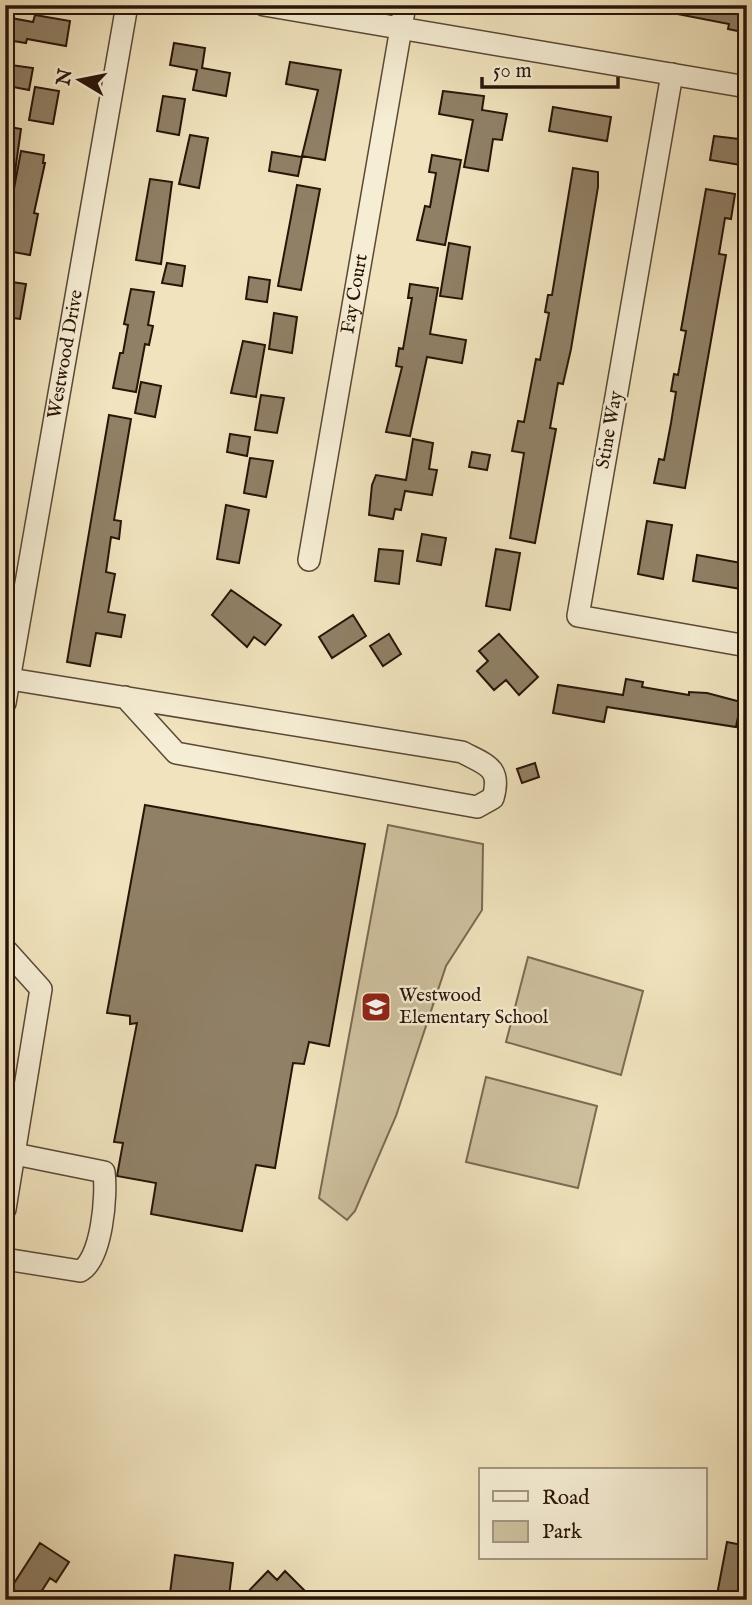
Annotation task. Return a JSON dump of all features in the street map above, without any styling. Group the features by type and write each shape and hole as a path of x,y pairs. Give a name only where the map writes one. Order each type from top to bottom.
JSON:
{"street":[{"name":"Westwood Drive","path":"5,703 127,5"},
{"path":"264,5 747,87"},
{"name":"Fay Court","path":"309,560 405,5"},
{"name":"Stine Way","path":"672,74 578,616 747,646"},
{"path":"10,679 125,697 462,752 490,767 496,776 496,788 493,798 477,807 176,753 125,697"},
{"path":"5,949 41,989 10,1153 5,1209"},
{"path":"5,1259 80,1271 89,1267 96,1255 106,1187 104,1172 10,1153"}],"green space":[{"path":"388,825 483,844 482,910 446,966 396,1116 355,1211 347,1220 319,1198"},
{"path":"528,957 643,991 621,1075 506,1042"},
{"path":"486,1077 597,1106 578,1188 466,1162"}],"building":[{"path":"673,5 747,5 747,33 728,29 729,24 672,13"},
{"path":"35,15 70,21 66,46 27,39 26,43 7,40 11,18 33,22"},
{"path":"174,43 205,48 202,68 230,73 226,96 193,90 197,70 170,65"},
{"path":"290,62 341,70 325,160 302,156 318,90 286,84"},
{"path":"11,65 33,68 29,90 8,86"},
{"path":"35,87 59,91 53,124 29,120"},
{"path":"443,91 484,96 482,110 507,114 502,140 493,139 488,171 464,167 473,120 439,114"},
{"path":"163,96 185,99 179,135 157,131"},
{"path":"553,107 611,117 607,141 549,131"},
{"path":"5,126 21,129 14,179 5,179"},
{"path":"190,135 208,138 199,188 179,184"},
{"path":"714,136 747,140 747,166 710,160"},
{"path":"21,151 44,155 45,163 34,213 38,214 30,255 7,251 13,218 5,217 5,193 13,194"},
{"path":"272,152 302,157 298,176 269,171"},
{"path":"432,155 461,160 445,245 417,240 425,206 430,207 436,173 429,172"},
{"path":"573,168 598,172 598,187 571,349 563,384 558,383 550,428 556,429 535,543 510,538 524,453 512,451 518,421 524,422 536,359 540,360 549,313 545,312 548,295 552,295"},
{"path":"150,179 172,182 161,264 136,260"},
{"path":"297,185 320,189 301,290 278,286"},
{"path":"706,189 735,194 731,219 725,218 719,254 726,255 685,488 654,483 659,459 664,460 671,423 676,392 671,391 674,374 678,375 686,331 681,330"},
{"path":"449,243 470,247 462,299 440,296"},
{"path":"167,263 185,266 182,286 162,283"},
{"path":"249,277 270,280 267,302 246,299"},
{"path":"5,281 26,284 20,319 5,317"},
{"path":"410,284 438,288 430,334 466,340 462,363 427,357 410,436 386,432 402,367 396,366 399,348 403,349 412,298 408,298"},
{"path":"131,289 154,292 148,325 153,326 149,345 145,344 136,392 113,388 120,353 123,353 128,325 124,324"},
{"path":"274,313 297,317 292,353 269,349"},
{"path":"243,341 265,345 256,397 231,393"},
{"path":"141,382 161,386 155,417 135,413"},
{"path":"261,395 284,398 277,433 255,430"},
{"path":"109,415 131,419 114,520 121,521 119,539 111,537 106,572 115,574 108,612 125,615 121,637 96,633 90,666 67,662"},
{"path":"230,434 250,437 247,456 227,452"},
{"path":"413,439 433,443 429,469 437,470 432,495 405,491 401,510 395,509 393,519 369,515 372,485 376,475 406,480"},
{"path":"472,452 490,455 487,470 469,467"},
{"path":"250,458 273,461 266,497 244,493"},
{"path":"226,505 249,510 239,563 217,559"},
{"path":"647,521 672,525 663,579 638,574"},
{"path":"422,534 446,538 441,565 417,561"},
{"path":"379,549 403,551 399,584 375,581"},
{"path":"496,549 520,553 510,610 486,606"},
{"path":"697,555 747,564 747,590 693,581"},
{"path":"231,590 281,625 265,645 254,637 247,647 212,615"},
{"path":"353,615 366,636 332,658 319,637"},
{"path":"389,634 401,654 383,666 370,646"},
{"path":"499,634 538,677 519,695 506,680 494,690 477,671 488,661 479,651"},
{"path":"626,679 643,682 642,687 689,695 689,692 707,693 741,702 736,727 607,707 604,722 553,713 558,685 623,695"},
{"path":"535,763 539,777 522,783 517,769"},
{"path":"145,805 365,844 329,1046 309,1042 304,1064 293,1063 275,1168 256,1165 242,1231 151,1214 156,1183 117,1176 123,1143 114,1142 137,1023 130,1024 130,1016 107,1013"},
{"path":"727,1542 747,1546 747,1600 716,1600"},
{"path":"40,1543 69,1562 56,1582 50,1578 36,1600 30,1600 11,1588"},
{"path":"175,1555 233,1563 229,1596 170,1593"},
{"path":"268,1571 277,1580 285,1571 314,1600 240,1600"}],"place":[{"name":"Westwood Elementary School","path":"376,1007"}]}
